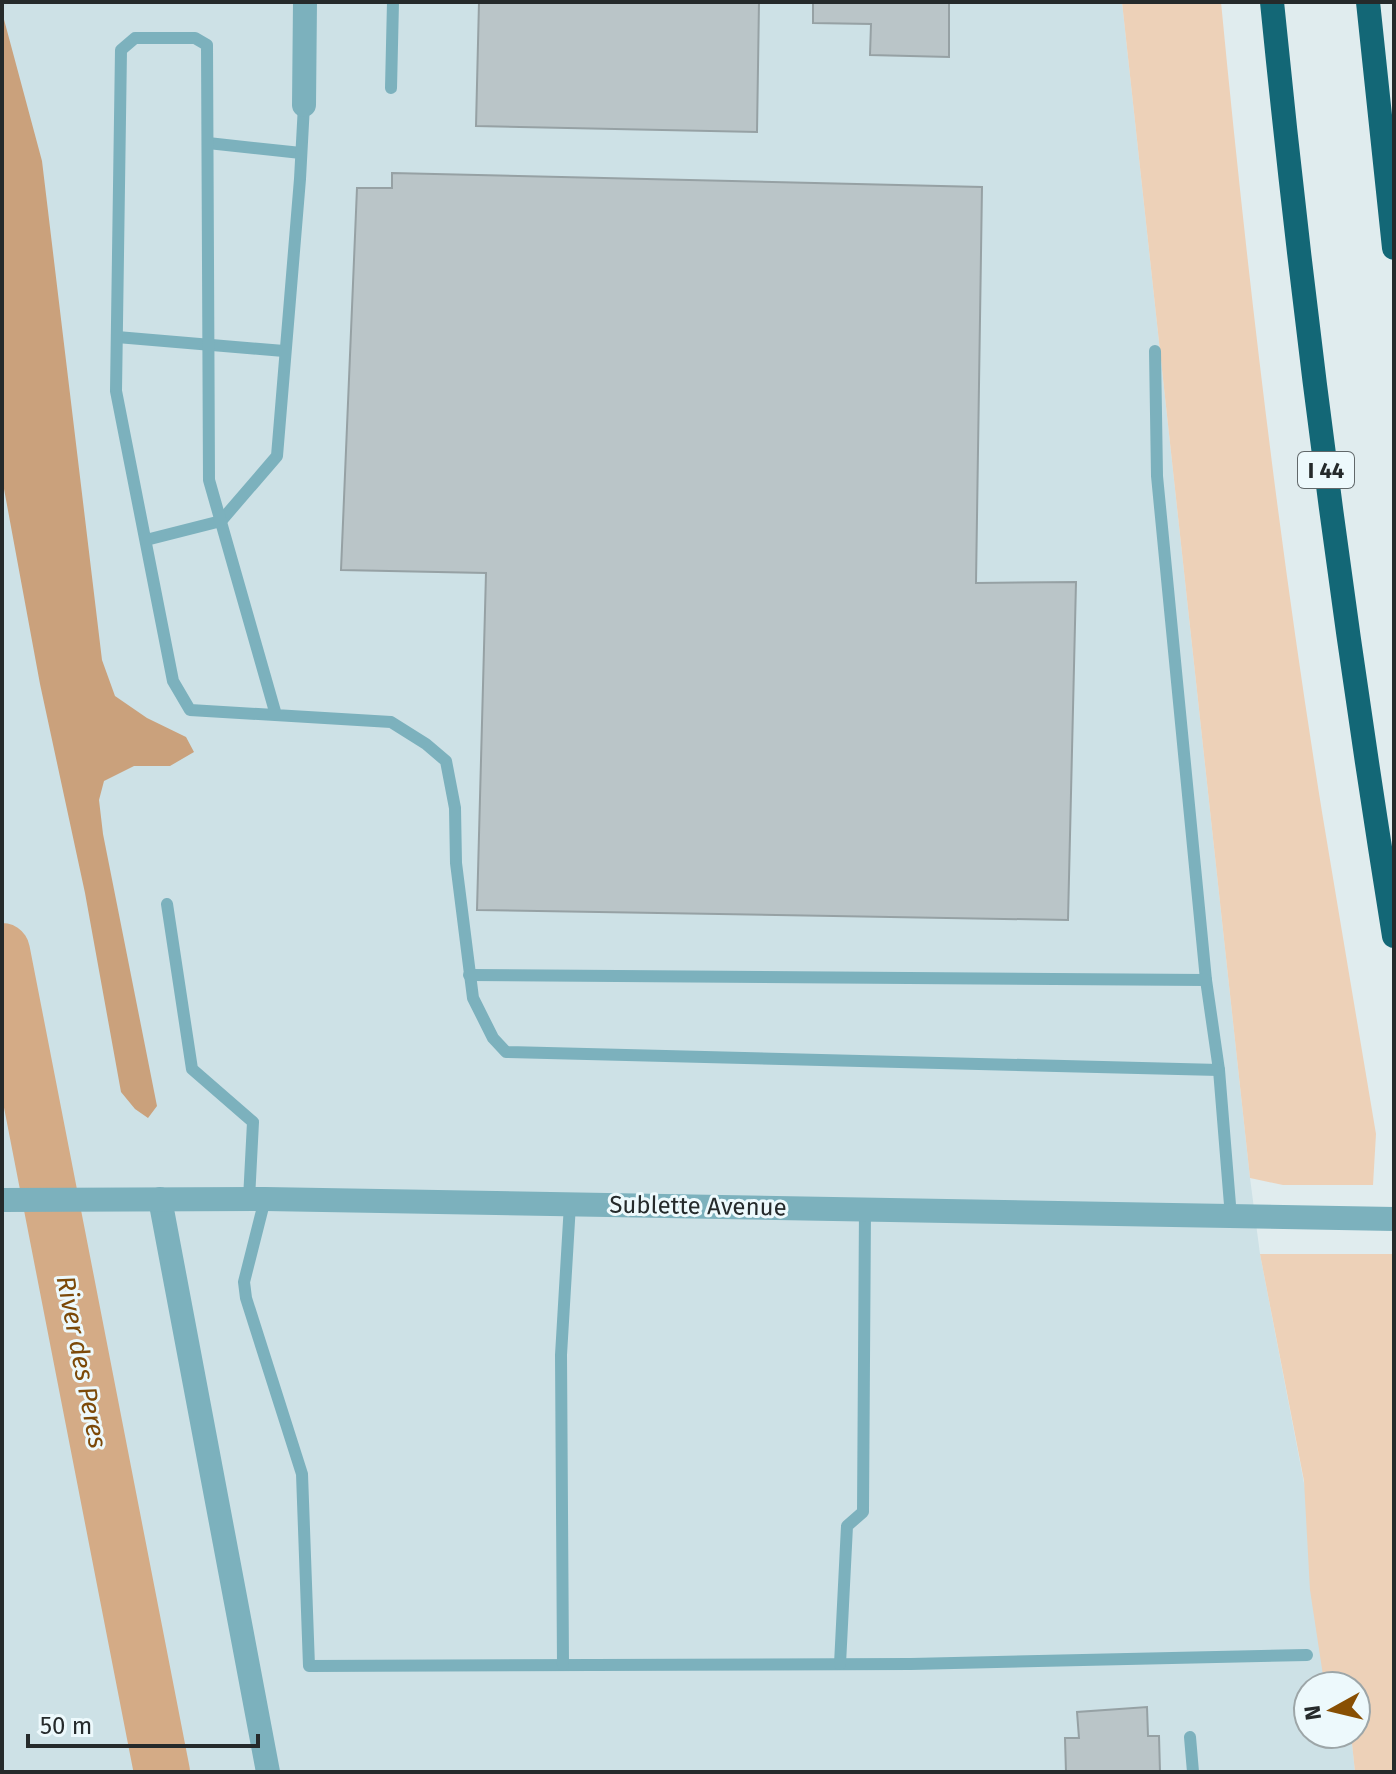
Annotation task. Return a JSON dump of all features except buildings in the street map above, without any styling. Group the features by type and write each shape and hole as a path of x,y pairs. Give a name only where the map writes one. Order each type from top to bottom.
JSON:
{"highway":[{"name":"I 44","path":"1272,2 1289,171 1341,583 1394,936"},
{"path":"1368,2 1394,248"}],"street":[{"path":"304,105 305,2"},
{"path":"160,1199 268,1772"},
{"name":"Sublette Avenue","path":"2,1200 257,1199 1394,1219"}],"lane":[{"path":"391,88 393,2"},
{"path":"276,715 209,480 207,45 195,38 135,38 121,50 116,391 173,681 190,710 391,722 446,761 455,808 456,863 473,998 493,1038 506,1052 1219,1070"},
{"path":"146,540 221,521 277,456 304,105"},
{"path":"208,143 301,153"},
{"path":"117,337 284,351"},
{"path":"1155,351 1157,476 1206,980 1219,1070 1231,1217"},
{"path":"167,904 192,1069 253,1122 257,1199 244,1282 246,1298 302,1474 309,1666 840,1664 1307,1655"},
{"path":"469,975 1206,980"},
{"path":"563,1665 561,1355 570,1204"},
{"path":"840,1664 847,1526 863,1512 865,1209"},
{"path":"1190,1737 1193,1772"}],"shaded area":[{"path":"2,2 1122,2 1250,1178 1260,1254 1340,1670 1292,1670 1292,1750 1353,1750 1355,1772 2,1772"},
{"path":"1122,2 1221,2 1278,509 1322,812 1376,1134 1373,1185 1283,1185 1250,1178"},
{"path":"2,12 42,161 102,660 115,696 147,718 186,737 194,752 170,766 134,766 104,781 99,800 103,834 157,1106 148,1118 135,1109 121,1092 85,893 40,684 2,478"},
{"path":"1260,1254 1394,1254 1394,1772 1355,1772 1353,1750 1372,1750 1372,1670 1322,1670 1310,1590 1304,1481"}],"waterway":[{"name":"River des Peres","path":"2,951 162,1772"}]}
